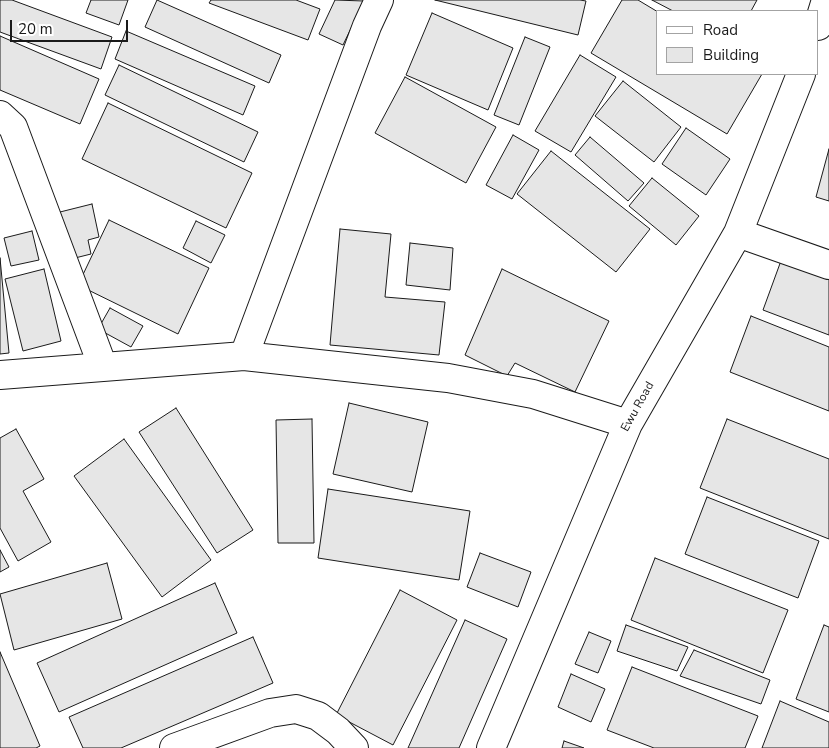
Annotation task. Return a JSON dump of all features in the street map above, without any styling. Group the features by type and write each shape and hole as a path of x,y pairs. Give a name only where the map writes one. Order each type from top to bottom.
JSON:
{"street":[{"path":"244,356 379,0"},
{"path":"819,23 826,0"},
{"name":"Ewu Road","path":"490,748 628,424 738,232 800,75"},
{"path":"0,115 13,127 103,367"},
{"path":"738,232 829,265"},
{"path":"0,375 244,356 448,378 533,394 628,424"},
{"path":"174,748 270,713 296,709 318,716 338,731 354,748"}],"building":[{"path":"0,0 12,0 112,37 101,69 0,32"},
{"path":"91,0 128,0 119,25 86,13"},
{"path":"157,0 281,55 269,83 145,27"},
{"path":"211,0 296,0 320,9 308,40 209,3"},
{"path":"335,0 364,1 343,45 319,34"},
{"path":"435,0 580,0 586,1 578,35"},
{"path":"622,0 638,0 656,11 656,75 761,75 727,134 591,53"},
{"path":"652,0 757,0 752,10 671,10"},
{"path":"432,13 513,48 488,110 406,75"},
{"path":"126,31 255,86 243,115 115,59"},
{"path":"0,36 99,79 80,124 0,90"},
{"path":"525,37 550,47 519,125 494,115"},
{"path":"580,55 616,77 571,152 535,131"},
{"path":"119,65 258,132 244,162 105,95"},
{"path":"405,77 496,127 466,183 375,133"},
{"path":"623,81 681,127 654,162 595,116"},
{"path":"108,103 252,173 226,228 82,159"},
{"path":"686,128 730,159 706,195 662,164"},
{"path":"513,135 539,150 512,199 486,185"},
{"path":"590,137 644,183 628,201 575,155"},
{"path":"829,149 829,201 816,197"},
{"path":"551,151 650,229 616,272 517,194"},
{"path":"652,178 699,216 676,245 629,206"},
{"path":"92,204 99,237 88,240 91,254 71,259 60,212"},
{"path":"109,220 209,268 178,334 78,285"},
{"path":"196,221 225,235 211,263 183,248"},
{"path":"340,229 391,234 385,297 445,302 439,355 330,345"},
{"path":"32,231 39,260 11,266 4,238"},
{"path":"410,243 453,248 450,290 406,285"},
{"path":"0,258 9,353 0,354"},
{"path":"782,258 829,276 829,335 763,310"},
{"path":"44,269 61,341 23,351 5,279"},
{"path":"502,269 609,321 575,392 515,363 507,376 465,355"},
{"path":"110,308 143,326 131,347 98,329"},
{"path":"751,316 829,347 829,411 730,372"},
{"path":"349,403 428,422 412,492 333,474"},
{"path":"176,408 253,530 217,553 139,432"},
{"path":"312,419 314,543 278,543 276,420"},
{"path":"727,419 829,459 829,539 700,488"},
{"path":"16,429 44,479 23,491 51,542 18,561 0,528 0,438"},
{"path":"124,439 211,560 162,597 74,476"},
{"path":"328,489 470,511 459,580 318,558"},
{"path":"707,497 819,541 798,598 685,554"},
{"path":"0,550 9,567 0,572"},
{"path":"480,553 531,572 518,607 467,587"},
{"path":"655,558 788,610 763,673 631,620"},
{"path":"107,563 122,619 14,650 0,594"},
{"path":"215,583 237,633 59,712 37,663"},
{"path":"400,590 457,620 393,745 336,715"},
{"path":"465,620 507,639 459,748 408,748"},
{"path":"626,625 688,647 677,671 617,651"},
{"path":"824,625 829,627 829,712 796,699"},
{"path":"589,632 611,641 598,673 575,664"},
{"path":"253,637 273,683 121,748 83,748 69,717"},
{"path":"694,650 770,680 761,704 680,676"},
{"path":"0,652 40,746 36,748 0,748"},
{"path":"632,667 758,716 745,748 654,748 607,730"},
{"path":"571,674 605,689 591,722 558,707"},
{"path":"780,701 829,722 829,748 762,748"},
{"path":"564,741 584,748 562,748"}]}
